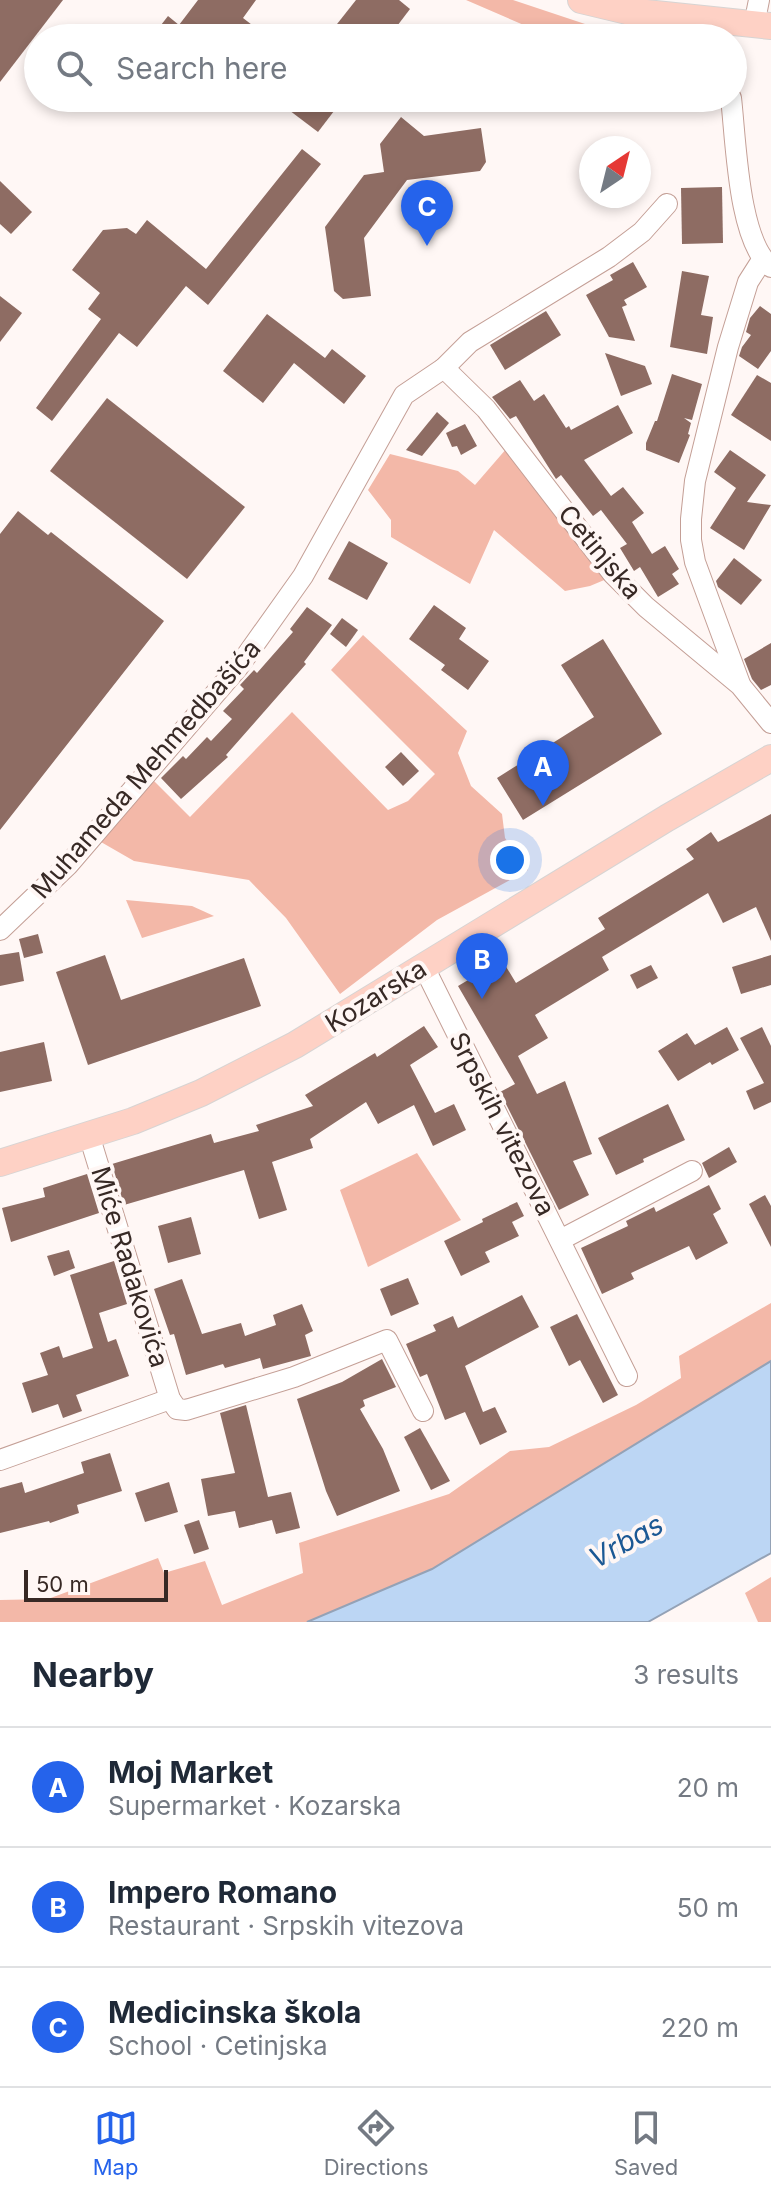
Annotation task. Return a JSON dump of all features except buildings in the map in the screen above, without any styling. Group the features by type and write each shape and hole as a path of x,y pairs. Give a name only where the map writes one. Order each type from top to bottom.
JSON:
{"main road":[{"path":"581,0 693,24"},
{"path":"741,24 761,17"},
{"name":"Kozarska","path":"0,1163 89,1135 201,1093 285,1051 423,965 771,758"}],"street":[{"path":"733,112 746,221 766,264 748,282 728,347 695,481 691,519 695,562 740,685"},
{"name":"Muhameda Mehmedbašića","path":"0,930 68,865 239,666 303,576 395,407 415,385 444,368 470,342 609,257 642,232 667,204"},
{"name":"Cetinjska","path":"444,368 486,409 613,574 646,607 740,685 771,723"},
{"name":"Srpskih vitezova","path":"423,965 627,1376"},
{"name":"Miće Radakovića","path":"89,1135 170,1399 177,1409 186,1410 294,1377 387,1340 423,1411"},
{"name":"Srpskih vitezova","path":"560,1240 692,1171"},
{"name":"Miće Radakovića","path":"0,1460 170,1399"}],"shaded area":[{"path":"466,0 513,0 585,24 521,24"},
{"path":"507,448 609,578 565,591 494,530 470,584 391,537 391,520 368,490 390,454 458,471 475,485"},
{"path":"363,635 467,731 458,753 471,786 502,814 505,838 528,870 437,920 340,994 286,918 249,880 134,861 101,842 152,779 190,817 292,712 388,810 408,801 435,774 331,670"},
{"path":"126,900 192,906 214,916 142,938"},
{"path":"417,1153 461,1220 368,1267 340,1190"},
{"path":"771,1303 771,1361 432,1569 307,1622 0,1622 0,1600 48,1599 158,1558 164,1573 205,1561 222,1605 303,1573 299,1543 449,1494 510,1451 549,1447 636,1405 681,1378 679,1356"},
{"path":"771,1577 771,1622 758,1622 745,1593"}],"water":[{"name":"Vrbas","path":"771,1361 771,1553 648,1622 307,1622 432,1569"}],"place":[{"name":"Medicinska škola","path":"427,246"},
{"name":"Moj Market","path":"543,806"},
{"name":"Impero Romano","path":"482,999"}]}
